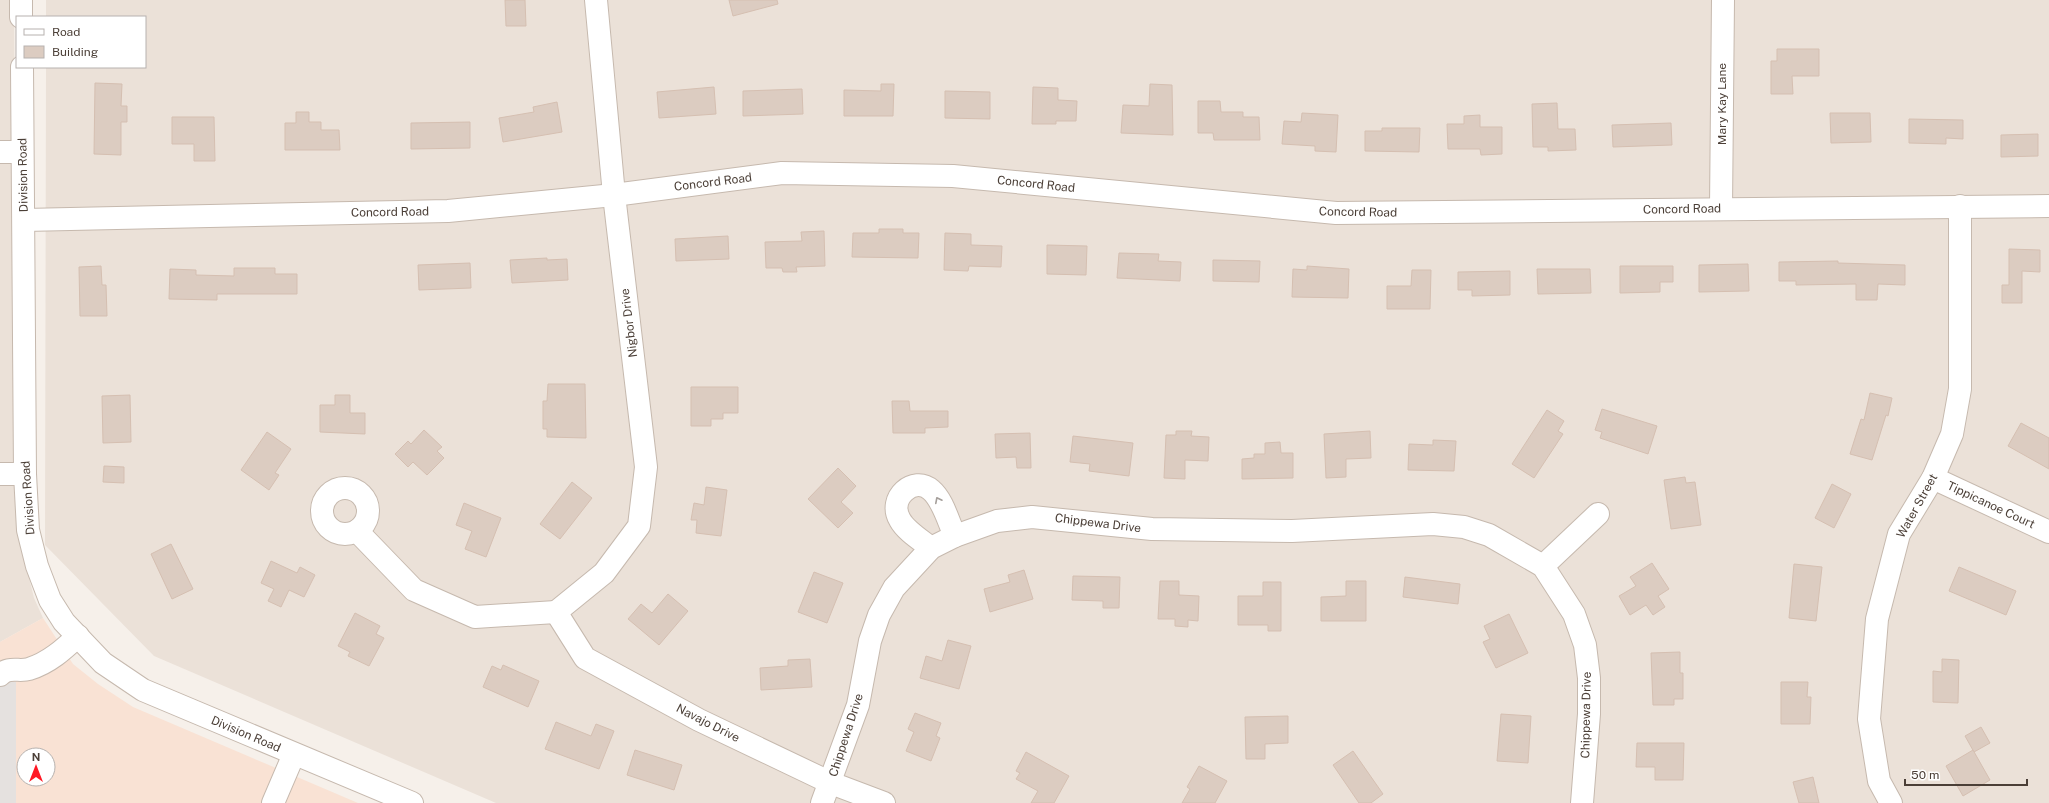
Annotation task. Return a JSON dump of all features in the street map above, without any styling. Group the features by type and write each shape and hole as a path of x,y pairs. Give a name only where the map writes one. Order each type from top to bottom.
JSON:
{"street":[{"path":"21,0 21,16"},
{"name":"Nigbor Drive","path":"556,612 604,573 639,526 646,467 614,195 596,0"},
{"name":"Mary Kay Lane","path":"1721,208 1723,0"},
{"name":"Division Road","path":"22,68 25,474 28,530 37,566 50,600 64,622 103,663 143,690 412,803"},
{"path":"0,152 22,152"},
{"name":"Concord Road","path":"24,220 448,211 614,195 782,173 953,176 1336,213 1721,208 2049,206"},
{"name":"Water Street","path":"1891,803 1879,781 1869,718 1877,619 1899,534 1933,478 1952,434 1960,389 1960,206"},
{"path":"0,474 25,474"},
{"name":"Tippicanoe Court","path":"1933,478 2049,532"},
{"path":"931,548 900,520 896,511 896,501 906,489 918,485 929,488 937,496 955,536"},
{"path":"1543,566 1598,514"},
{"name":"Chippewa Drive","path":"822,803 831,783 858,705 870,641 879,615 894,588 931,548 955,536 997,521 1032,516 1152,529 1292,531 1433,524 1464,527 1489,535 1543,566 1574,614 1585,645 1589,678 1589,714 1582,803"},
{"path":"357,531 414,590 475,617 556,612"},
{"name":"Navajo Drive","path":"556,612 585,658 699,720 831,783 884,803"},
{"path":"0,675 9,669 29,669 56,656 78,636"},
{"path":"274,803 294,754"}],"shaded area":[{"path":"0,0 14,0 16,324 22,549 34,598 43,618 0,642"},
{"path":"46,0 2049,0 2049,803 496,803 154,656 45,545 46,68 146,68 146,16 46,16"},
{"path":"43,618 73,664 98,684 133,707 358,803 0,803 0,642"},
{"path":"0,682 16,682 16,803 0,803"}],"building":[{"path":"505,0 525,0 526,26 506,26"},
{"path":"729,0 777,0 778,4 733,16"},
{"path":"1777,49 1819,49 1819,76 1792,76 1793,94 1771,94 1771,61 1777,61"},
{"path":"95,83 122,84 121,106 127,106 127,122 121,122 121,155 94,154"},
{"path":"881,84 894,84 893,116 844,116 844,90 881,91"},
{"path":"1150,84 1172,85 1173,135 1121,133 1123,105 1149,106"},
{"path":"714,87 716,114 659,118 657,92"},
{"path":"1033,87 1058,88 1058,100 1077,101 1076,121 1056,121 1056,124 1032,124"},
{"path":"802,89 803,114 743,116 743,91"},
{"path":"945,91 990,92 990,119 945,118"},
{"path":"1198,101 1220,101 1221,112 1243,112 1243,117 1259,117 1260,140 1214,140 1213,133 1198,133"},
{"path":"557,102 562,132 503,142 499,118 534,112 533,107"},
{"path":"1557,103 1558,129 1575,129 1576,150 1548,151 1548,147 1533,147 1532,104"},
{"path":"296,112 309,112 309,122 321,122 321,130 339,130 340,150 285,150 285,123 296,123"},
{"path":"1302,113 1338,115 1336,152 1315,151 1315,146 1282,144 1284,121 1301,122"},
{"path":"1830,113 1870,113 1871,142 1831,143"},
{"path":"1480,115 1480,127 1502,127 1502,154 1481,155 1480,149 1448,149 1447,124 1464,124 1464,116"},
{"path":"172,117 214,117 215,161 194,161 194,144 172,144"},
{"path":"1909,119 1963,120 1963,139 1946,138 1946,144 1909,143"},
{"path":"470,122 470,148 411,149 411,123"},
{"path":"1671,123 1672,145 1613,147 1612,125"},
{"path":"1382,128 1420,128 1419,152 1365,151 1365,131 1382,131"},
{"path":"2038,134 2038,156 2001,157 2001,135"},
{"path":"879,229 903,229 903,233 919,233 918,258 852,257 853,233 879,233"},
{"path":"824,231 825,266 796,267 797,272 783,272 782,268 766,268 765,242 802,241 801,232"},
{"path":"945,233 971,234 971,245 1002,246 1001,267 969,266 968,271 944,270"},
{"path":"728,236 729,259 676,261 675,239"},
{"path":"1047,245 1087,246 1086,275 1047,274"},
{"path":"2009,249 2040,250 2040,272 2022,271 2022,303 2002,303 2002,285 2009,285"},
{"path":"1119,253 1159,254 1158,261 1181,262 1180,281 1117,278"},
{"path":"547,258 547,260 567,259 568,280 512,283 510,260"},
{"path":"1213,260 1260,261 1259,282 1213,281"},
{"path":"1838,261 1838,263 1905,265 1905,285 1878,284 1877,300 1856,300 1856,284 1796,285 1796,281 1779,281 1779,262"},
{"path":"470,263 471,288 419,290 418,265"},
{"path":"1748,264 1749,291 1699,292 1699,265"},
{"path":"101,266 102,285 106,285 107,316 80,316 79,267"},
{"path":"1307,266 1349,269 1348,298 1292,297 1293,269 1307,270"},
{"path":"1620,266 1673,266 1673,282 1660,282 1660,292 1620,293"},
{"path":"234,268 275,268 275,274 297,274 297,294 217,294 217,300 169,299 170,269 196,270 196,275 234,276"},
{"path":"1537,269 1590,269 1591,293 1538,294"},
{"path":"1412,270 1431,270 1430,309 1387,309 1387,286 1411,286"},
{"path":"1510,271 1510,295 1472,296 1472,290 1458,290 1458,272"},
{"path":"548,384 585,384 586,438 547,437 547,429 543,429 543,401 547,401"},
{"path":"691,387 738,387 738,413 723,413 723,419 711,419 711,426 691,426"},
{"path":"1870,393 1892,398 1888,416 1886,415 1872,460 1850,454 1861,419 1864,420"},
{"path":"130,395 131,442 103,443 102,396"},
{"path":"335,395 350,395 350,413 365,413 365,434 320,432 320,405 335,405"},
{"path":"892,401 909,401 910,411 948,411 948,427 925,428 925,433 893,433"},
{"path":"1602,409 1657,426 1648,454 1600,438 1602,432 1595,430"},
{"path":"1547,410 1564,421 1558,431 1563,434 1534,478 1512,464"},
{"path":"2021,423 2049,438 2049,469 2008,446"},
{"path":"424,430 442,447 437,451 444,458 427,475 413,462 408,467 395,454 408,441 411,444"},
{"path":"1176,431 1192,431 1191,436 1209,437 1208,461 1185,460 1185,479 1164,478 1166,435 1176,435"},
{"path":"1370,431 1371,458 1346,459 1346,477 1326,478 1324,434"},
{"path":"267,432 291,449 275,473 279,475 269,490 241,470"},
{"path":"1030,433 1031,468 1017,468 1016,457 996,458 995,434"},
{"path":"1073,436 1133,443 1129,476 1089,471 1090,464 1070,462"},
{"path":"1433,440 1456,441 1454,471 1408,470 1409,444 1433,445"},
{"path":"1280,442 1281,453 1293,453 1293,478 1242,479 1242,459 1254,458 1254,454 1265,454 1265,443"},
{"path":"104,466 124,467 124,483 103,482"},
{"path":"838,468 856,486 841,502 853,513 838,528 808,499"},
{"path":"1685,477 1686,483 1695,482 1701,525 1671,529 1664,480"},
{"path":"572,482 592,498 560,539 540,524"},
{"path":"1832,484 1851,494 1834,528 1815,518"},
{"path":"706,487 727,490 721,536 696,533 697,520 691,520 694,503 704,505"},
{"path":"464,503 501,518 486,557 465,549 472,531 456,525"},
{"path":"171,544 193,589 172,599 151,554"},
{"path":"271,561 297,573 300,567 315,575 304,597 289,590 281,607 268,601 274,589 261,583"},
{"path":"1652,563 1669,589 1658,596 1665,607 1653,615 1646,605 1630,615 1619,596 1636,586 1630,577"},
{"path":"1794,564 1822,567 1816,621 1789,618"},
{"path":"1959,567 2016,591 2006,615 1949,591"},
{"path":"1024,570 1033,599 990,612 984,589 1010,582 1008,575"},
{"path":"814,572 843,583 827,623 798,612"},
{"path":"1073,576 1120,577 1119,608 1103,608 1103,601 1072,600"},
{"path":"1405,577 1460,584 1458,604 1403,597"},
{"path":"1160,581 1179,581 1179,595 1199,596 1198,621 1188,620 1188,627 1175,626 1175,619 1158,619"},
{"path":"1346,581 1366,581 1366,621 1321,621 1321,597 1346,596"},
{"path":"1263,582 1281,582 1281,631 1268,631 1268,625 1238,625 1238,596 1263,596"},
{"path":"668,594 688,611 659,645 628,619 641,604 652,613"},
{"path":"355,613 380,626 376,634 384,638 369,666 348,656 350,652 338,646"},
{"path":"1509,614 1528,653 1496,668 1483,642 1490,639 1484,626"},
{"path":"948,640 971,646 959,689 920,678 926,656 942,661"},
{"path":"1680,652 1680,673 1683,673 1683,699 1674,699 1674,705 1653,705 1651,653"},
{"path":"810,659 812,687 761,690 760,668 788,666 788,660"},
{"path":"1942,659 1959,660 1958,703 1933,702 1933,671 1942,672"},
{"path":"503,665 539,681 528,707 483,687 492,666 501,670"},
{"path":"1781,682 1808,682 1807,697 1811,697 1810,724 1781,724"},
{"path":"915,713 941,723 936,736 940,738 931,761 906,751 914,732 908,729"},
{"path":"1501,714 1531,716 1528,763 1497,761"},
{"path":"1288,716 1288,743 1265,744 1265,759 1246,759 1245,717"},
{"path":"556,722 591,736 596,724 614,731 599,769 545,749"},
{"path":"1981,727 1990,743 1974,752 1965,736"},
{"path":"1637,743 1684,743 1683,780 1655,780 1655,767 1636,767"},
{"path":"635,750 682,765 674,790 627,775"},
{"path":"1973,750 1990,780 1963,796 1946,766"},
{"path":"1353,751 1383,794 1371,803 1359,803 1333,765"},
{"path":"1026,752 1069,776 1054,803 1031,803 1038,791 1016,779 1020,773 1016,771"},
{"path":"1199,766 1227,781 1215,803 1182,803 1190,789 1187,787"},
{"path":"1813,777 1819,803 1799,803 1793,782"}]}
